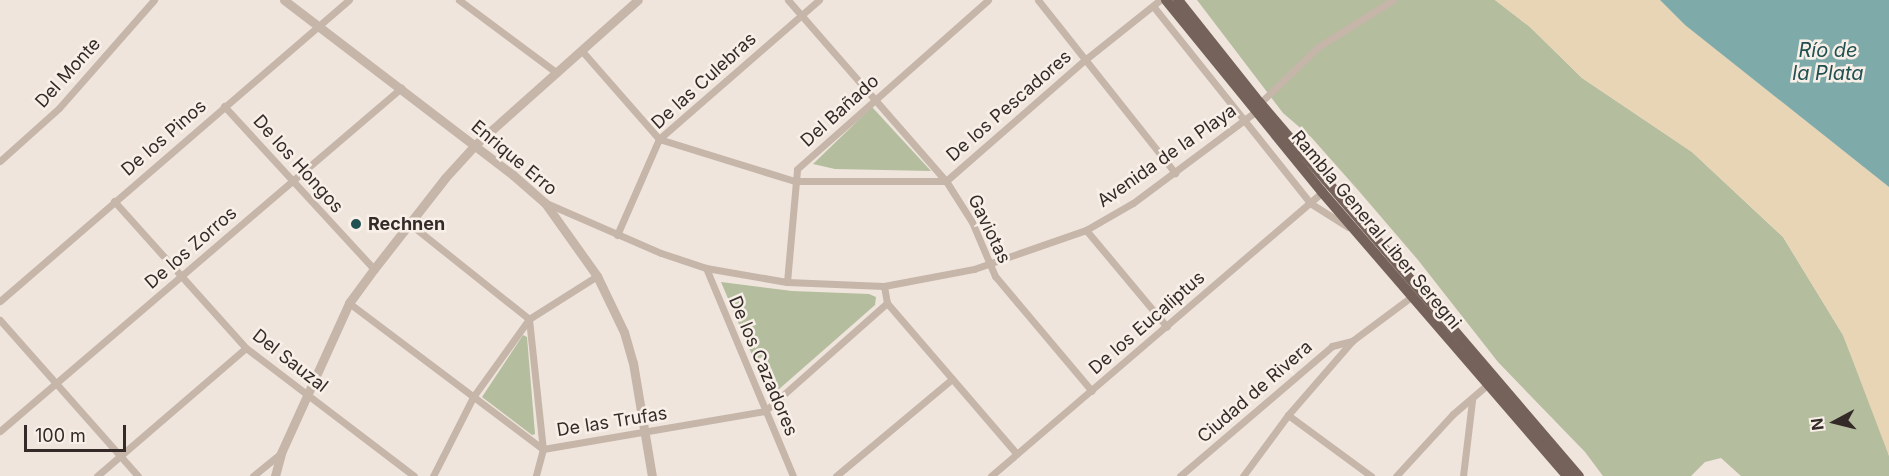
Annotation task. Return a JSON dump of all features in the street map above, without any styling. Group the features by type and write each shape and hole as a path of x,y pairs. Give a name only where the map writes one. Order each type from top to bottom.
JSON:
{"main road":[{"name":"Rambla General Liber Seregni","path":"1166,0 1579,476"},
{"name":"Rambla General Liber Seregni","path":"1178,0 1322,192 1567,476"}],"street":[{"name":"Del Monte","path":"0,161 59,108 154,0"},
{"name":"Enrique Erro","path":"284,0 401,88 545,202 597,276 624,332 633,363 652,476"},
{"name":"De los Pinos","path":"0,302 349,0"},
{"path":"459,0 556,73"},
{"name":"Gaviotas","path":"788,0 946,181 972,222 995,276 1092,391"},
{"name":"De las Culebras","path":"617,235 659,139 819,0"},
{"name":"Del Bañado","path":"787,282 796,169 988,0"},
{"path":"1038,0 1175,173"},
{"name":"De los Pescadores","path":"659,139 795,181 946,181 1086,59 1160,0"},
{"name":"Avenida de la Playa","path":"545,202 617,235 706,268 787,282 884,286 989,265 1086,230 1133,203 1244,121 1318,47 1393,0"},
{"path":"275,476 281,453 349,303 374,269 445,177 475,146 582,51 633,2"},
{"path":"1153,6 1310,203 1356,231"},
{"path":"582,51 659,139"},
{"name":"De los Zorros","path":"0,431 401,88"},
{"name":"De los Hongos","path":"225,106 374,269"},
{"name":"De los Eucaliptus","path":"991,476 1322,192"},
{"name":"Del Sauzal","path":"114,201 246,348 414,476"},
{"path":"410,224 529,319 543,449 536,476"},
{"path":"1086,230 1167,327"},
{"name":"De los Cazadores","path":"706,268 793,476"},
{"path":"434,476 473,397 529,319 597,276"},
{"path":"884,286 887,303 1017,454"},
{"name":"Ciudad de Rivera","path":"1180,476 1332,346 1352,341 1411,297"},
{"name":"De las Trufas","path":"349,303 543,449 765,411"},
{"path":"765,411 887,303"},
{"path":"0,320 138,476"},
{"path":"1243,476 1288,415 1352,341"},
{"path":"98,476 246,348"},
{"path":"836,476 952,379"},
{"path":"1396,476 1453,414 1488,385"},
{"path":"1463,476 1472,400"},
{"path":"1288,415 1371,476"},
{"path":"254,476 281,453"}],"green space":[{"path":"1197,0 1495,0 1530,27 1582,78 1692,152 1783,237 1843,335 1885,440 1889,456 1889,476 1741,476 1721,458 1705,462 1691,476 1603,476 1585,452 1498,362 1418,260 1358,190 1311,137 1283,113"},
{"path":"872,107 931,171 835,169 813,164"},
{"path":"721,282 792,291 869,294 876,297 875,305 770,397"},
{"path":"523,335 527,337 535,434 532,435 482,397"}],"sand":[{"path":"1495,0 1660,0 1685,25 1889,187 1889,456 1843,335 1783,237 1692,152 1582,78 1530,27"}],"water":[{"name":"Río de la Plata","path":"1660,0 1889,0 1889,187 1685,25"}],"place":[{"name":"Rechnen","path":"356,224"}]}
